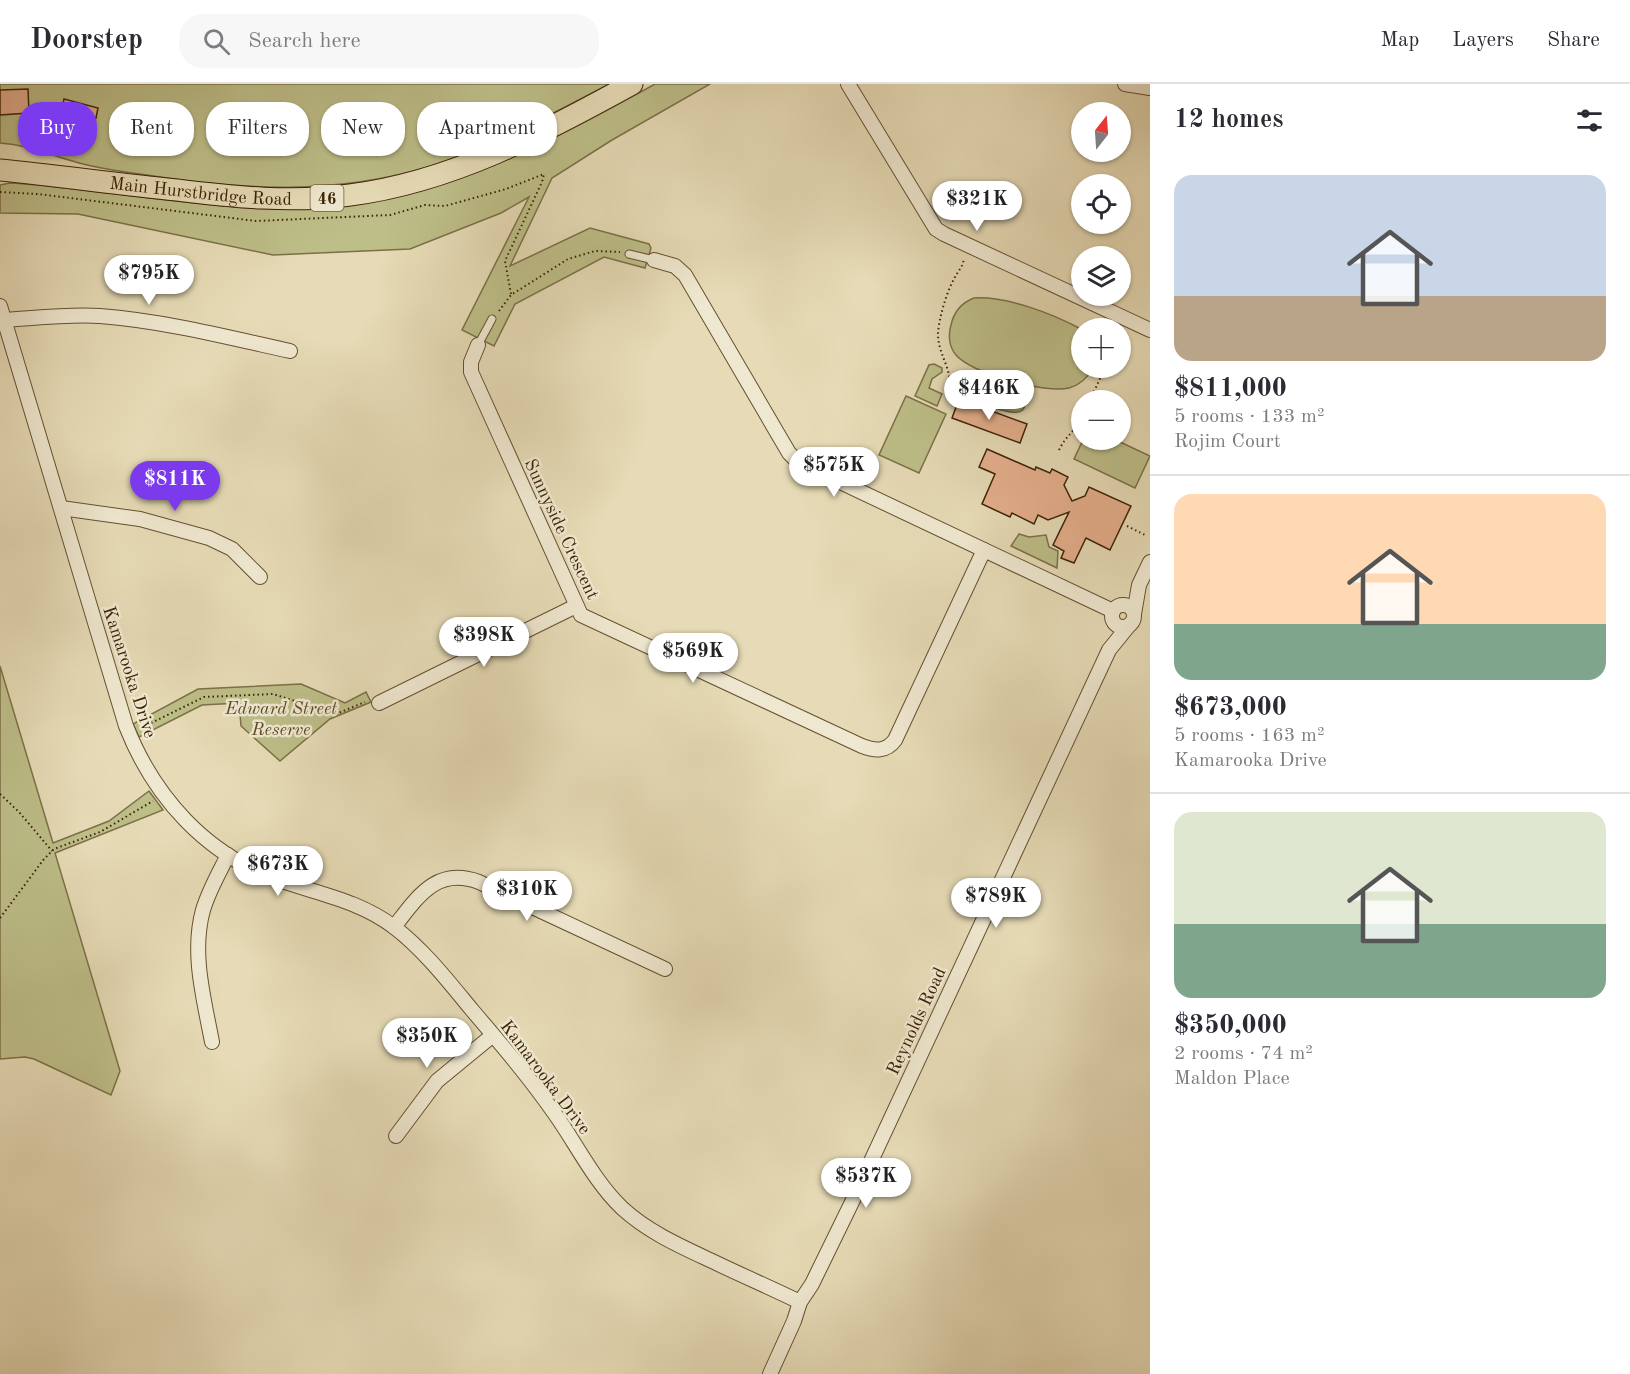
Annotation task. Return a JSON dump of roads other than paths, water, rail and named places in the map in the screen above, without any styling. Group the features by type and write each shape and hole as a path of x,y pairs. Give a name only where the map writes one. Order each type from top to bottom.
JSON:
{"main road":[{"name":"Main Hurstbridge Road","path":"0,170 229,196 310,199 348,196 407,184 468,165 553,127 632,84"}],"street":[{"path":"848,84 936,229 1150,330"},
{"path":"1125,84 1150,88"},
{"path":"654,261 675,266 685,275 794,459 1115,612 1119,626 1132,619"},
{"path":"2,313 116,318 176,326 290,351"},
{"name":"Kamarooka Drive","path":"2,313 126,726 139,758 163,795 194,829 228,855 278,880 353,904 394,927 428,959 493,1035 551,1108 600,1183 630,1215 667,1240 800,1302"},
{"name":"Sunnyside Crescent","path":"478,345 471,359 471,372 581,615 862,746 883,750 891,745 898,735 984,550"},
{"path":"61,507 134,518 209,538 232,549 260,577"},
{"path":"1109,650 1132,619 1139,585 1150,562"},
{"path":"1109,650 1115,612 1139,585"},
{"path":"1115,612 1127,605 1132,619"},
{"path":"378,702 576,606"},
{"name":"Reynolds Road","path":"770,1374 800,1302 812,1284 852,1202 1109,650"},
{"path":"212,1042 198,953 199,933 208,896 228,855"},
{"path":"394,927 420,895 430,887 451,878 465,878 479,882 665,969"},
{"path":"396,1136 437,1081 493,1035"}],"lane":[{"path":"629,254 654,261"},
{"path":"478,345 492,320"}],"park label":[{"name":"Edward Street Reserve","path":"281,718"}]}
